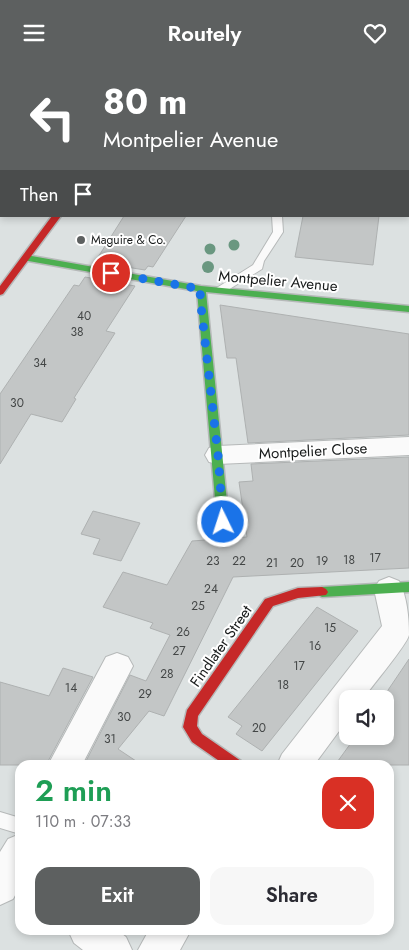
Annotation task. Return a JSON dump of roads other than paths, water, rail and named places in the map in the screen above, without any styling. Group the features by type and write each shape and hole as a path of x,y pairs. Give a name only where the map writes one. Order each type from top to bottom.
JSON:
{"street":[{"path":"0,292 56,217"},
{"name":"Montpelier Avenue","path":"26,258 201,289 409,309"},
{"path":"201,289 200,297 218,455 223,522"},
{"name":"Montpelier Close","path":"218,455 409,446"},
{"path":"298,760 398,628 399,588"},
{"name":"Findlater Street","path":"229,760 197,738 190,727 192,714 269,603 298,593 399,588"},
{"path":"68,760 117,666"},
{"path":"94,935 114,950"},
{"path":"157,950 168,935"}],"lane":[{"path":"219,291 258,267 259,261 278,232 278,217"},
{"path":"0,820 12,860"}],"place":[{"name":"Maguire & Co.","path":"81,240"}]}
